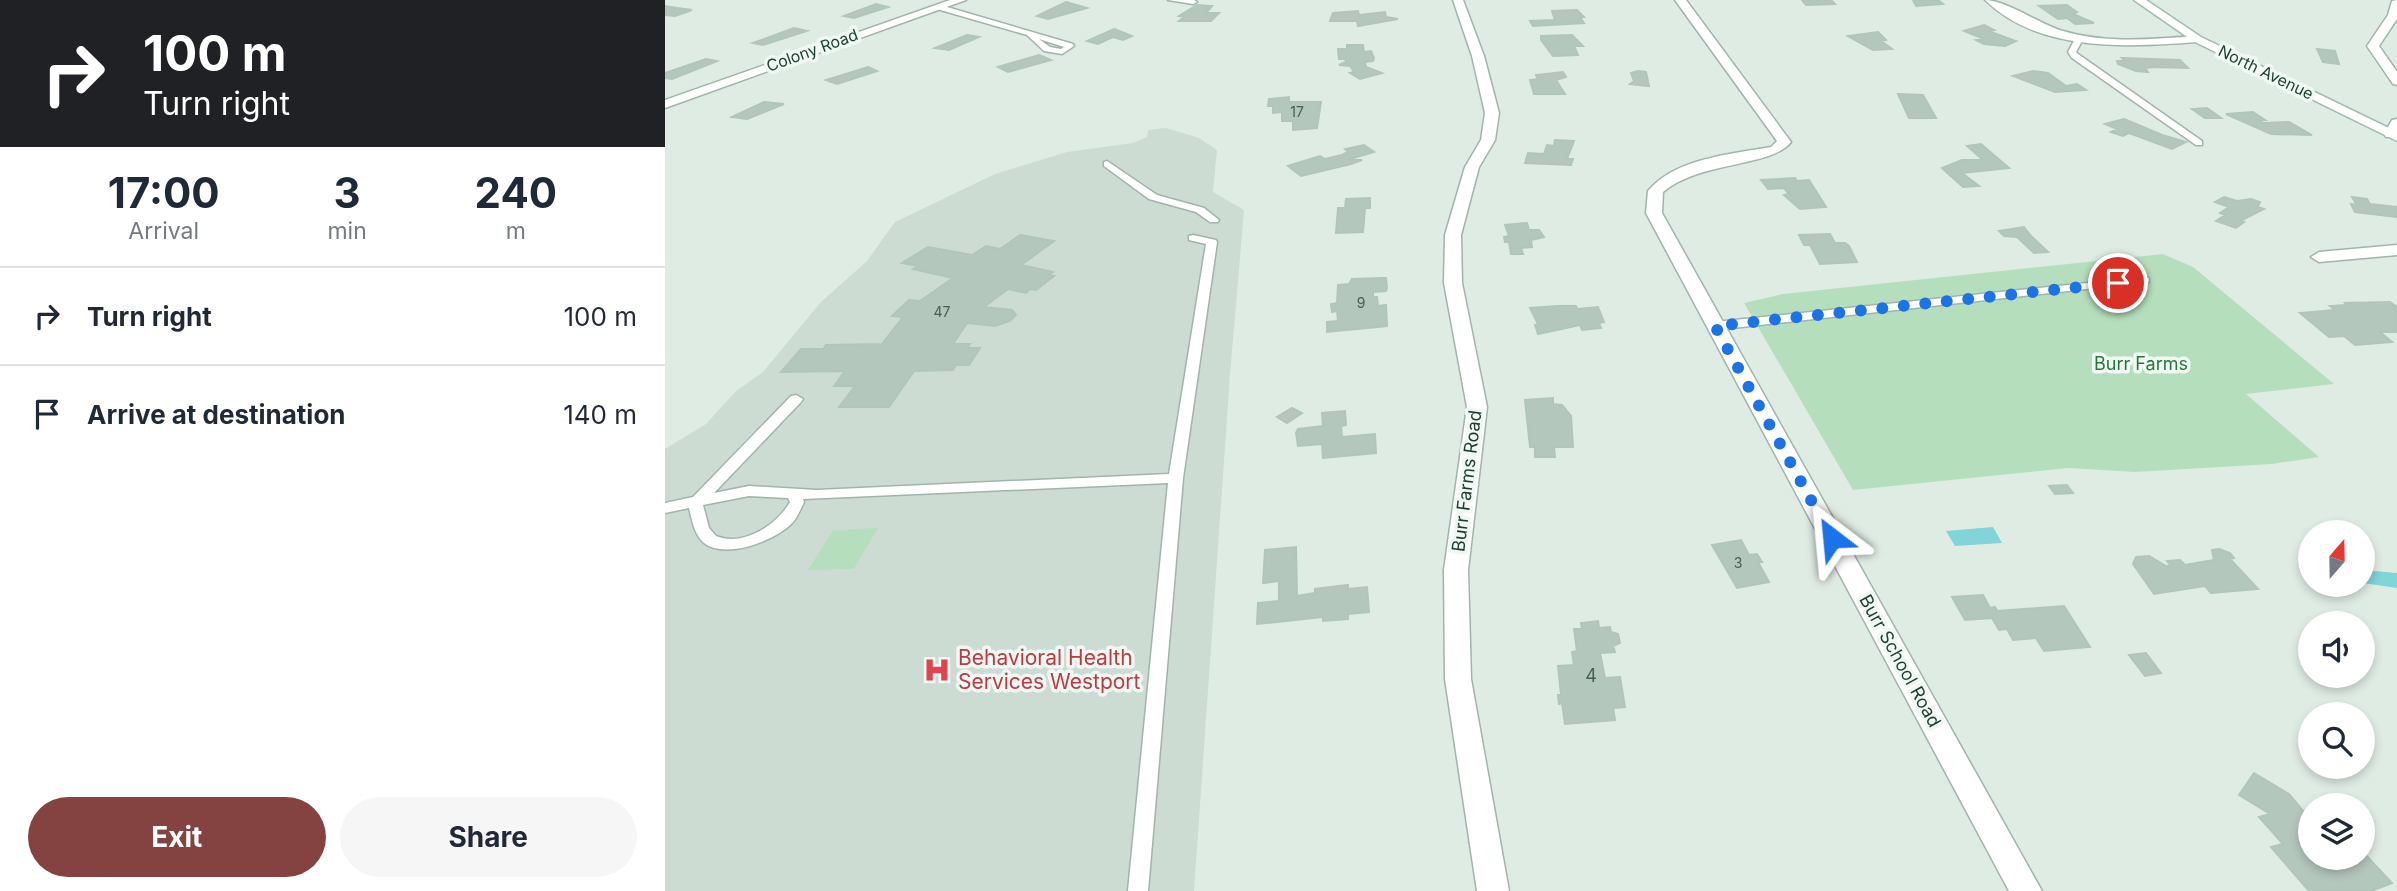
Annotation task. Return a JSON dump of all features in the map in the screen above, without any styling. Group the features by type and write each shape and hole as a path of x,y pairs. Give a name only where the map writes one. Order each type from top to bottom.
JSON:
{"street":[{"name":"Colony Road","path":"665,104 961,0"},
{"name":"Burr Farms Road","path":"1458,0 1478,56 1492,113 1488,140 1472,167 1455,225 1453,283 1477,407 1456,570 1458,679 1493,891"},
{"name":"Burr School Road","path":"1680,0 1780,132 1784,142 1776,150 1668,180 1656,191 1654,213 2026,891"},
{"path":"1990,0 2022,23 2079,38 2121,43 2197,39"},
{"name":"North Avenue","path":"2139,0 2197,39 2395,131"},
{"path":"2397,1 2394,15 2374,46 2397,81"},
{"path":"2319,257 2397,250"}],"lane":[{"path":"1172,0 1192,2"},
{"path":"940,7 1030,36"},
{"path":"2079,38 2072,52 2075,57 2199,143"},
{"path":"1107,164 1141,191 1168,202 1200,210 1214,220"},
{"path":"1138,891 1176,478 1212,242 1193,239"},
{"path":"1715,326 2145,280"},
{"path":"695,504 796,398"},
{"path":"665,508 749,491 817,495 975,490 1176,478"},
{"path":"695,504 703,532 717,543 742,543 771,532 789,517 797,502 792,492"}],"shaded area":[{"name":"Behavioral Health Services Westport","path":"1166,128 1199,138 1217,150 1213,192 1244,210 1194,891 665,891 665,449 706,424 736,391 763,372 821,302 867,261 895,222 995,174 1067,152 1133,143 1147,137 1148,130"}],"green space":[{"name":"Burr Farms","path":"2163,254 2193,267 2334,384 2246,394 2319,457 2272,464 2135,472 2068,468 1853,490 1744,303 1783,294"},
{"path":"878,528 854,569 808,570 833,530"}],"water":[{"path":"1993,527 2002,543 1955,546 1946,531"},
{"path":"2375,571 2397,573 2397,588 2375,585"}],"building":[{"path":"1802,0 1831,0 1835,4 1806,5"},
{"path":"1913,0 1938,0 1943,4 1916,6"},
{"path":"1066,2 1087,8 1048,19 1037,16"},
{"path":"876,4 888,7 854,18 844,16"},
{"path":"1197,5 1212,6 1206,13 1219,13 1211,21 1179,21 1184,17 1179,16"},
{"path":"2067,5 2077,12 2073,14 2094,23 2075,24 2067,18 2058,19 2039,6"},
{"path":"665,6 692,10 675,16 665,15"},
{"path":"1577,10 1584,17 1580,17 1584,23 1533,26 1530,21 1555,20 1552,11"},
{"path":"1358,11 1359,15 1385,12 1386,17 1398,19 1358,26 1357,21 1330,21 1333,13"},
{"path":"1984,25 1994,30 1988,31 2016,41 2005,46 1984,44 1976,40 1984,39 1964,31"},
{"path":"794,28 807,31 763,45 753,43"},
{"path":"1114,29 1132,36 1123,40 1113,37 1098,44 1087,41"},
{"path":"1878,32 1886,40 1881,41 1892,49 1873,50 1848,36"},
{"path":"967,35 979,37 949,50 935,48"},
{"path":"1572,35 1583,46 1574,46 1578,55 1553,56 1541,40 1541,36"},
{"path":"1347,45 1363,45 1364,52 1371,51 1374,58 1373,61 1365,62 1366,67 1382,73 1360,79 1350,73 1354,72 1350,66 1339,65 1346,62 1345,59 1339,59 1338,49 1347,49"},
{"path":"2317,49 2335,51 2339,64 2323,62"},
{"path":"1039,55 1051,60 1008,72 998,67"},
{"path":"2122,58 2180,60 2188,68 2154,67 2145,68 2148,72 2136,71 2118,64 2117,61 2125,61"},
{"path":"706,59 717,61 672,79 665,78 665,73"},
{"path":"868,67 877,71 837,84 826,80"},
{"path":"2033,71 2048,73 2066,86 2077,84 2086,90 2055,92 2013,76"},
{"path":"1563,72 1566,77 1556,80 1565,94 1534,94 1530,80 1538,79 1536,75"},
{"path":"1646,72 1649,86 1630,84 1634,81 1631,73"},
{"path":"1898,94 1923,95 1936,118 1909,118"},
{"path":"1289,97 1289,102 1321,102 1317,128 1293,130 1293,121 1282,121 1282,112 1273,113 1273,106 1268,106 1269,99"},
{"path":"764,102 784,104 747,119 732,117"},
{"path":"2207,108 2221,118 2205,118 2192,109"},
{"path":"2253,112 2265,120 2259,120 2263,123 2289,122 2312,135 2271,134 2226,114"},
{"path":"2124,119 2186,142 2172,149 2129,133 2123,136 2111,132 2117,129 2105,124"},
{"path":"1555,140 1574,141 1567,159 1573,159 1571,165 1525,163 1528,153 1544,154 1547,145 1554,146"},
{"path":"1981,144 2009,168 1962,173 1979,186 1963,187 1942,168 1962,160 1983,160 1967,146"},
{"path":"1364,145 1374,152 1347,160 1362,160 1351,164 1301,176 1288,166 1320,156 1325,159 1342,155 1348,152 1345,149"},
{"path":"1795,178 1797,181 1809,180 1826,207 1800,209 1784,195 1789,194 1784,188 1768,189 1761,180"},
{"path":"2224,197 2237,201 2251,199 2260,202 2258,207 2264,209 2240,221 2244,222 2236,228 2216,221 2225,215 2220,213 2229,207 2215,202"},
{"path":"2352,197 2367,199 2370,204 2397,207 2397,217 2355,212 2351,204 2357,205"},
{"path":"1370,198 1370,208 1365,208 1363,232 1336,233 1338,208 1345,208 1346,199"},
{"path":"1527,223 1529,230 1539,230 1544,237 1531,240 1532,247 1521,248 1523,254 1511,254 1509,242 1505,242 1504,237 1509,236 1505,225"},
{"path":"2024,227 2048,252 2034,253 2017,237 2004,236 1999,231"},
{"path":"1830,234 1835,243 1849,246 1857,262 1820,264 1810,245 1804,245 1799,235"},
{"path":"1020,235 1054,241 1021,265 1053,272 1049,275 1054,276 1036,290 1030,289 1026,293 1008,289 984,307 1012,310 1016,315 1010,321 995,326 967,323 953,344 970,344 967,348 980,348 969,365 956,365 953,370 914,371 889,407 839,407 855,386 834,386 845,371 781,372 801,349 823,349 826,345 882,344 903,317 892,316 909,300 920,301 953,278 913,269 918,266 902,263 928,247 972,255 986,246 1000,249"},
{"path":"1386,278 1386,291 1373,292 1373,297 1377,297 1378,306 1386,305 1387,326 1327,332 1327,322 1338,321 1337,311 1332,312 1331,304 1337,303 1338,285 1349,284 1352,279"},
{"path":"2390,302 2397,307 2397,332 2380,332 2392,342 2355,345 2344,336 2329,337 2300,313 2335,310 2330,306 2347,305 2345,303"},
{"path":"1576,306 1577,309 1598,307 1604,322 1599,323 1601,328 1582,330 1580,325 1538,334 1535,325 1538,324 1530,308"},
{"path":"1553,398 1553,404 1562,405 1571,416 1573,447 1554,447 1555,457 1535,457 1535,447 1530,447 1525,400"},
{"path":"1292,408 1302,413 1287,423 1277,417"},
{"path":"1345,411 1346,425 1341,426 1342,437 1375,434 1376,453 1323,458 1322,444 1298,446 1298,429 1323,426 1322,413"},
{"path":"2067,485 2073,493 2055,494 2049,486"},
{"path":"1741,540 1749,555 1757,554 1762,562 1758,562 1769,582 1737,588 1712,545"},
{"path":"1296,547 1297,596 1315,593 1315,589 1348,585 1348,589 1367,587 1369,612 1348,614 1348,619 1323,621 1323,617 1257,624 1258,603 1279,601 1279,581 1263,583 1265,550"},
{"path":"2219,549 2230,553 2234,558 2230,559 2258,589 2211,593 2205,586 2154,594 2133,564 2136,557 2149,556 2166,566 2171,566 2167,561 2180,560 2185,565 2214,560 2212,550"},
{"path":"1983,595 1990,608 1995,607 1997,611 2064,606 2090,647 2044,651 2036,638 2013,640 2007,629 1999,630 1992,618 1965,620 1952,597"},
{"path":"1598,621 1599,628 1610,627 1611,632 1618,634 1620,643 1613,646 1615,652 1600,653 1605,678 1620,677 1625,707 1613,708 1615,720 1565,724 1562,703 1559,704 1558,695 1561,695 1558,666 1574,665 1572,652 1577,651 1574,629 1582,629 1581,623"},
{"path":"2146,653 2161,673 2145,676 2129,655"},
{"path":"2254,773 2289,794 2298,805 2298,870 2375,870 2375,865 2392,883 2371,891 2309,891 2271,847 2283,844 2259,817 2270,814 2239,795"}],"place":[{"name":"Behavioral Health Services Westport","path":"937,670"}],"route":[{"path":"1832,538 1715,326 2118,283"}]}
